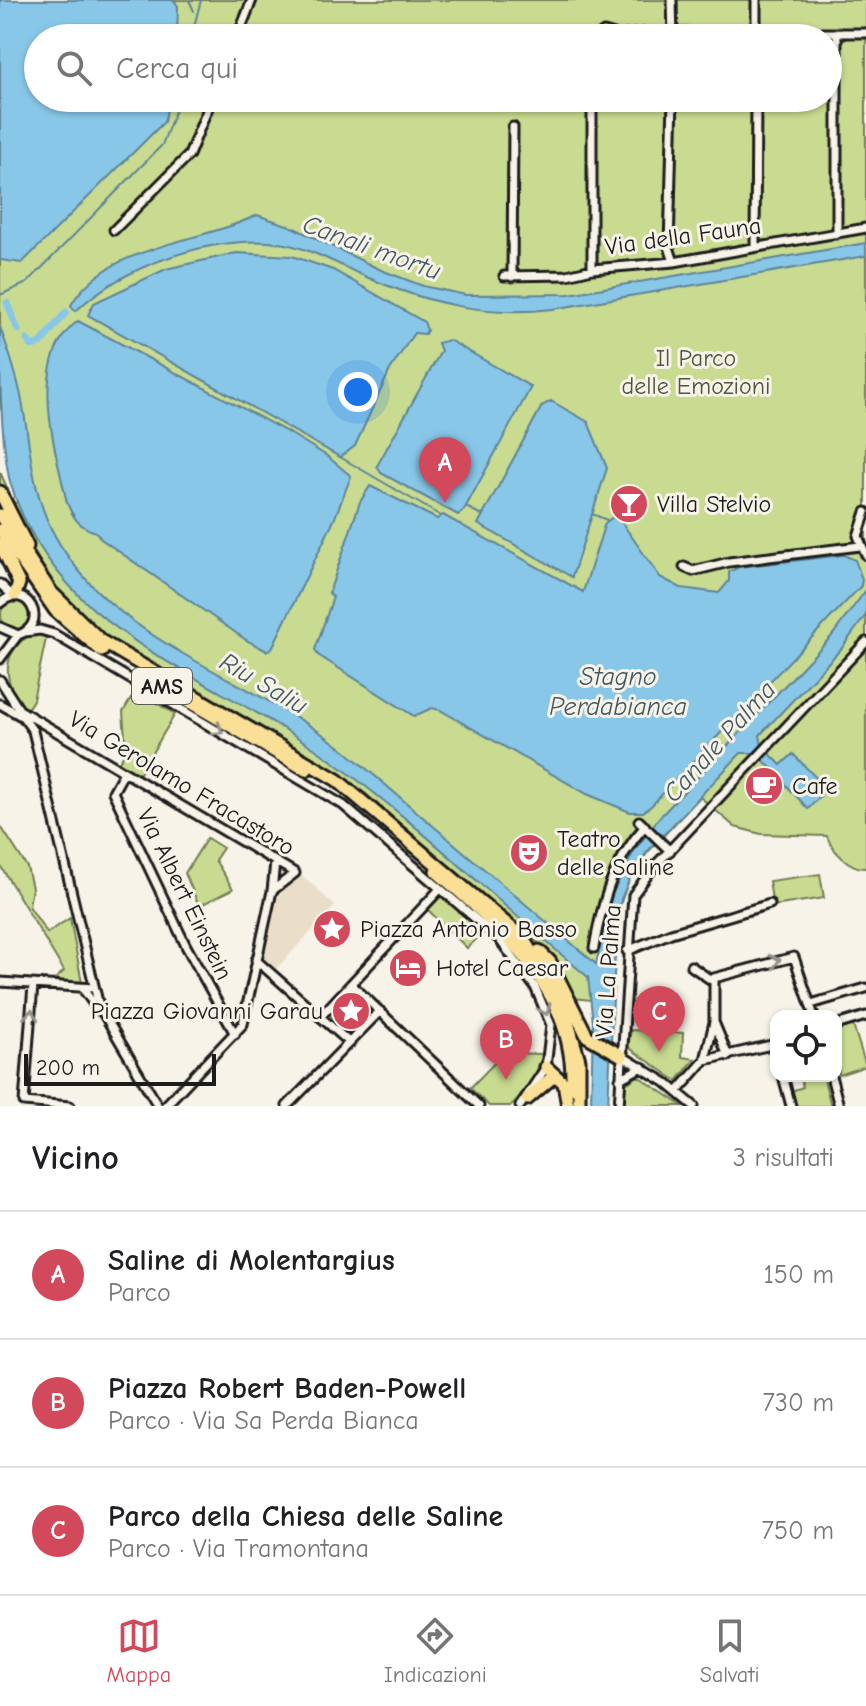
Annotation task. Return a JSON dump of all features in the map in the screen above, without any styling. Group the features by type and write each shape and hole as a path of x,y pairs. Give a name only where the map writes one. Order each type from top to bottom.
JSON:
{"highway":[{"path":"0,492 34,558 32,565"},
{"name":"AMS","path":"0,515 57,600 101,641 337,780 522,937"},
{"name":"AMS","path":"0,530 55,610 85,638 345,794 514,941 548,991 560,1020 571,1062 570,1106"},
{"path":"0,544 19,583 14,595"},
{"path":"522,937 550,962 579,1024 594,1043 618,1055"},
{"path":"522,937 562,1002 579,1060 579,1106"},
{"path":"579,1060 585,1047 594,1043"},
{"path":"524,1102 551,1071 565,1086 570,1106"}],"street":[{"path":"243,24 252,0"},
{"path":"672,0 673,24"},
{"path":"756,0 756,24"},
{"path":"842,33 866,33"},
{"path":"114,230 189,155 206,112"},
{"path":"592,112 592,269"},
{"path":"673,112 669,247 674,262"},
{"path":"755,247 756,112"},
{"path":"837,112 837,234"},
{"name":"Via della Fauna","path":"513,127 508,276 567,275 592,269 674,262 866,228"},
{"path":"866,512 858,528 860,546 866,555"},
{"path":"684,567 693,571 721,563 860,546"},
{"path":"0,584 14,595 29,600 35,612 33,625 21,634 1,659"},
{"path":"0,603 14,595"},
{"path":"0,627 21,634 40,630 54,634 343,805 499,939 535,987 551,1025 551,1071"},
{"name":"Via La Palma","path":"619,1106 618,1055 633,895 670,851 866,642"},
{"path":"0,680 11,701 32,728 103,1016"},
{"path":"0,695 11,701"},
{"name":"Via Gerolamo Fracastoro","path":"0,704 48,727 295,873 272,891"},
{"name":"Via Gerolamo Fracastoro","path":"32,728 48,727"},
{"name":"Via Albert Einstein","path":"124,772 113,792 186,946 235,1034"},
{"path":"594,948 609,884 625,851 644,825 670,851"},
{"path":"165,1106 243,1024 272,891 275,862"},
{"path":"320,1017 440,889"},
{"path":"627,951 685,928 770,904"},
{"path":"711,980 792,956 799,962 812,1010"},
{"path":"256,960 350,1043"},
{"path":"691,966 711,980"},
{"path":"677,1092 705,1060 714,1022 711,980"},
{"path":"0,982 94,988"},
{"path":"351,984 479,1106"},
{"path":"33,985 24,1102 70,1106"},
{"path":"811,1004 866,988"},
{"path":"83,989 158,1106"},
{"path":"287,1106 380,1011"},
{"path":"842,1023 866,1016"},
{"path":"714,1022 728,1056"},
{"path":"705,1060 770,1047"},
{"path":"618,1055 642,1067 694,1106"},
{"path":"620,1079 642,1067"},
{"path":"785,1082 791,1106"},
{"path":"833,1082 839,1106"}],"shaded area":[{"path":"300,873 335,906 274,971 262,958 273,902"}],"green space":[{"name":"Il Parco delle Emozioni","path":"0,0 866,0 866,868 854,866 842,858 827,836 761,834 735,827 700,797 648,852 629,879 620,905 615,953 592,986 591,1000 573,998 547,951 365,793 108,641 66,602 50,581 0,487 0,472 37,541 0,405"},
{"path":"16,600 27,604 31,615 27,626 16,630 5,626 1,615 5,604"},
{"path":"37,633 47,634 33,700 27,709 12,689 8,667 16,646"},
{"path":"138,687 149,694 148,698 175,714 139,775 118,763 126,751 123,712"},
{"path":"0,825 27,867 32,888 29,906 47,933 70,918 82,983 53,981 64,971 0,865"},
{"path":"207,838 223,848 215,860 233,889 199,906 185,873"},
{"path":"820,874 824,898 773,906 769,881"},
{"path":"442,895 483,933 467,948 428,910"},
{"path":"352,991 372,1012 350,1034 329,1014"},
{"path":"853,1025 866,1066 842,1074 842,1029"},
{"path":"631,1030 683,1033 682,1057 695,1059 677,1081 628,1047"},
{"path":"504,1053 543,1054 533,1081 511,1106 489,1106 470,1088"},
{"path":"638,1076 683,1106 624,1106 626,1084"},
{"path":"802,1082 825,1082 831,1106 796,1106 791,1091 803,1087"}],"water":[{"path":"0,0 174,0 178,6 177,24 24,24 24,112 166,112 164,122 22,263 0,260"},
{"path":"257,215 290,226 381,270 423,286 466,295 569,294 866,243 866,256 553,309 504,311 456,306 410,294 301,248 254,241 199,249 170,257 118,280 76,311 71,305 87,285 131,257"},
{"path":"236,253 292,256 333,270 424,322 425,334 414,333 390,370 355,446 340,457 88,315 94,303 166,269"},
{"path":"78,321 291,434 327,456 351,476 334,520 272,648 267,651 246,640 101,539 96,532 81,525 72,514 52,433 49,382 53,358 62,338"},
{"path":"0,327 19,387 41,502 55,536 79,572 109,602 142,628 328,738 596,964 612,894 633,853 658,819 831,637 866,590 866,615 841,649 760,735 762,746 781,765 793,754 827,789 808,809 757,753 741,753 647,852 630,878 621,899 616,932 608,1106 591,1106 593,1023 588,977 362,783 282,728 141,645 98,613 61,576 31,532 9,478 2,422"},
{"path":"449,340 531,387 464,510 458,515 381,473 377,466 441,351 438,343"},
{"path":"551,401 588,422 607,468 572,577 478,524 542,406"},
{"name":"Stagno Perdabianca","path":"370,486 437,519 443,515 583,592 605,523 613,517 620,520 660,577 681,588 719,593 729,581 729,572 739,567 844,555 855,560 862,579 861,586 651,806 643,812 630,812 587,794 440,710 432,708 414,716 318,655 315,650 333,597 329,593 360,502"}],"waterway":[{"path":"189,0 194,11"},
{"path":"195,24 201,0"},
{"path":"0,295 27,283 162,145 175,112"},
{"name":"Canali mortu","path":"7,303 18,330"},
{"name":"Canali mortu","path":"27,340 32,346 41,343 66,312"},
{"path":"340,457 441,516"},
{"path":"466,507 482,515"},
{"path":"592,514 607,520"}],"place":[{"name":"Saline di Molentargius","path":"445,503"},
{"name":"Villa Stelvio","path":"629,504"},
{"name":"Cafe","path":"764,786"},
{"name":"Teatro delle Saline","path":"529,853"},
{"name":"Piazza Antonio Basso","path":"332,929"},
{"name":"Hotel Caesar","path":"408,968"},
{"name":"Piazza Giovanni Garau","path":"351,1011"},
{"name":"Parco della Chiesa delle Saline","path":"659,1052"},
{"name":"Piazza Robert Baden-Powell","path":"506,1080"}],"water label":[{"name":"Riu Saliu","path":"264,683"},
{"name":"Canale Palma","path":"719,741"}]}
